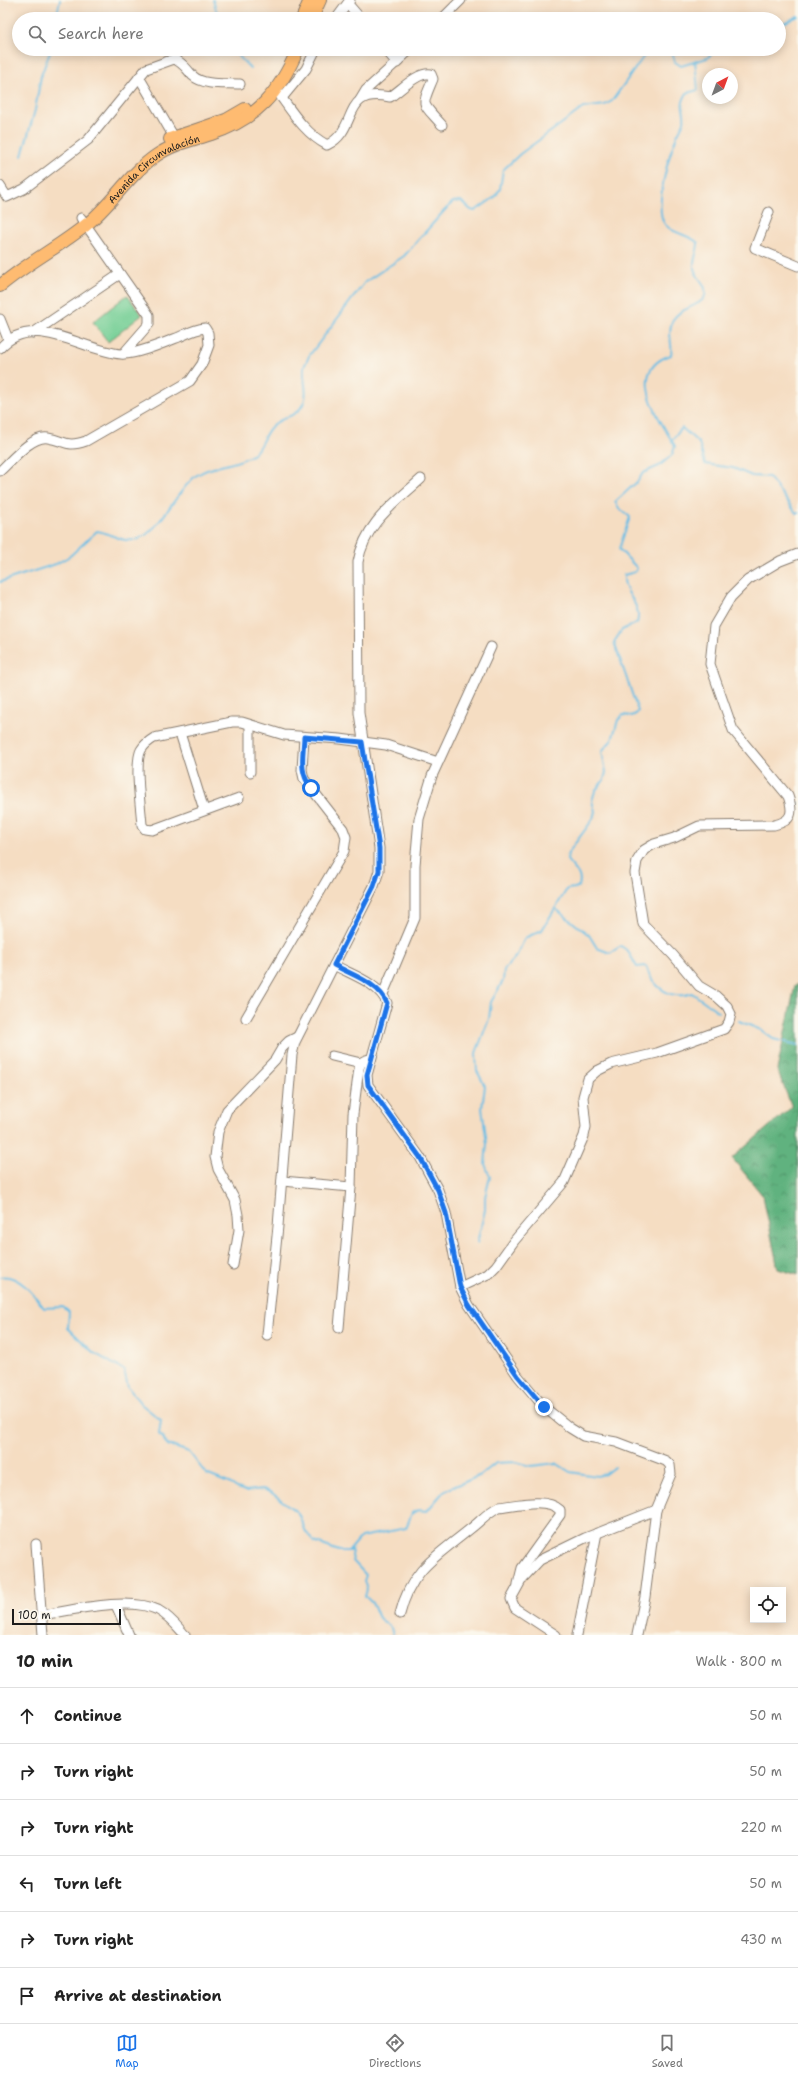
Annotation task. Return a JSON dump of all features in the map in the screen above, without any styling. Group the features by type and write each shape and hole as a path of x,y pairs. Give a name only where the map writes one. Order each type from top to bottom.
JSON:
{"main road":[{"path":"305,12 310,0"},
{"path":"314,12 320,0"},
{"name":"Avenida Circunvalación","path":"0,275 84,222 134,163 153,147 174,137 226,120 249,107 269,85 285,56"},
{"name":"Avenida Circunvalación","path":"0,286 111,202 139,169 158,154 177,145 229,128 254,114 279,94 295,56"}],"street":[{"path":"449,12 461,0"},
{"path":"341,12 349,2 356,12"},
{"path":"312,56 306,69 279,94 315,139 327,146 341,135 348,124 354,106 366,90 404,56"},
{"path":"391,56 397,63"},
{"path":"0,186 7,197 24,189 88,140 146,70 174,59 182,62 194,76 205,82 240,84"},
{"path":"360,100 380,94 390,97 413,80 427,74 431,74 433,79 424,99 424,105 442,125"},
{"path":"139,77 174,137"},
{"path":"769,212 755,248 798,265"},
{"path":"84,222 149,315 148,324 123,354"},
{"path":"33,333 120,274"},
{"path":"0,319 8,339"},
{"path":"0,348 8,339 33,333 56,334 109,352 123,354 132,353 198,329 205,328 208,333 209,345 195,376 190,381 86,441 73,445 47,438 40,438 30,443 0,471"},
{"path":"267,1335 292,1055 298,1037 374,886 379,871 379,848 362,742 359,706 358,562 366,535 379,518 421,479"},
{"path":"460,1287 488,1274 496,1266 514,1241 564,1182 584,1136 586,1126 583,1097 588,1079 597,1071 611,1064 665,1050 724,1029 729,1022 731,1014 727,1006 716,996 698,986 673,955 643,924 635,872 637,861 644,850 654,844 674,838 692,828 709,825 774,825 783,823 790,817 792,808 788,796 734,730 710,664 714,626 731,597 748,580 780,561 798,554"},
{"path":"384,994 415,918 415,865 419,819 438,762 491,647"},
{"path":"239,798 152,830 145,829 142,825 138,764 140,751 145,744 154,738 232,722 250,725 284,735 386,745 438,762"},
{"path":"250,725 250,772"},
{"path":"180,733 204,810"},
{"path":"246,1018 344,851 346,837 343,829 304,779 302,770 304,737"},
{"path":"334,965 374,986 384,994 387,1003 367,1075 368,1085 420,1157 438,1190 446,1213 460,1287 469,1305 510,1363 544,1407 570,1428 583,1436 616,1442 666,1461 670,1465 671,1474 656,1510 645,1597 637,1635"},
{"path":"234,1265 239,1230 238,1215 235,1200 218,1169 215,1157 218,1132 227,1110 275,1060 282,1048 289,1041 298,1037"},
{"path":"332,1056 361,1063 365,1060 371,1060"},
{"path":"339,1328 344,1247 351,1187 353,1114 361,1063"},
{"path":"282,1180 351,1187"},
{"path":"400,1614 410,1587 424,1565 472,1528 492,1510 499,1507 546,1504 556,1506 560,1510 560,1515 522,1568 518,1584 511,1599 515,1608 556,1635"},
{"path":"518,1584 540,1560 597,1533 656,1510"},
{"path":"577,1635 597,1533"},
{"path":"36,1544 43,1635"},
{"path":"42,1615 116,1605 139,1605 156,1610 165,1615 185,1635"},
{"path":"116,1605 129,1635"}],"green space":[{"path":"127,295 142,315 108,342 93,322"},
{"path":"798,984 798,1275 778,1269 763,1196 732,1158 792,1107 777,1070 795,986"}],"waterway":[{"path":"57,12 60,0"},
{"path":"213,0 217,12"},
{"path":"786,22 798,16"},
{"path":"22,156 35,110 41,76 48,56"},
{"path":"239,56 250,68"},
{"path":"0,582 56,564 70,556 97,531 127,540 138,539 146,535 154,528 182,490 197,475 203,471 246,459 252,455 258,449 266,433 272,426 292,415 302,406 306,391 304,367 309,356 365,282 404,256 453,202 461,201 471,210 475,211 495,197 500,189 503,170 520,154 583,108 605,105 612,101 644,56"},
{"path":"673,56 675,62 681,66 709,56"},
{"path":"477,1243 485,1210 485,1197 490,1177 485,1164 487,1144 482,1108 485,1086 477,1071 476,1053 489,1019 491,1002 503,981 504,970 517,955 525,938 542,930 567,889 579,886 580,878 567,860 568,853 593,819 595,811 592,801 595,791 604,780 606,772 602,751 612,740 618,720 623,715 631,716 636,714 638,711 614,642 622,630 637,623 638,616 635,604 624,582 624,575 635,572 637,568 619,549 630,517 619,508 615,502 638,481 643,473 659,466 672,455 675,446 661,423 650,396 648,384 650,372 657,362 671,355 670,331 675,317 684,310 699,303 705,296 705,288 694,268 698,243 667,227 661,215 662,193 667,167 674,144 684,122 684,98 687,93 698,90 695,61"},
{"path":"672,440 682,428 699,443 705,464 733,468 752,476 769,477 796,513 798,513"},
{"path":"556,909 589,935 597,948 610,953 621,946 628,951 637,967 646,966 653,980 663,990 670,994 677,995 692,993 719,1012"},
{"path":"739,1021 761,1030 773,1039 798,1045"},
{"path":"0,1277 13,1278 25,1286 44,1308 63,1307 69,1312 68,1328 94,1353 124,1370 128,1387 141,1404 161,1420 159,1434 168,1445 189,1452 206,1474 246,1491 263,1489 272,1493 298,1513 306,1532 314,1542 339,1551 349,1551 361,1537 406,1528 412,1513 418,1510 427,1511 444,1491 481,1475 496,1463 516,1462 531,1466 556,1463 570,1472 597,1476 605,1474 614,1467"},
{"path":"351,1549 353,1561 366,1575 364,1581 367,1590 365,1596 372,1603 379,1618 391,1628 393,1635"}],"route":[{"path":"311,788 304,779 302,770 304,737 362,742 379,848 379,871 374,886 334,965 374,986 384,994 387,1003 378,1028 367,1075 368,1085 375,1097 420,1157 438,1190 446,1213 460,1287 469,1305 518,1376 544,1407"}]}
